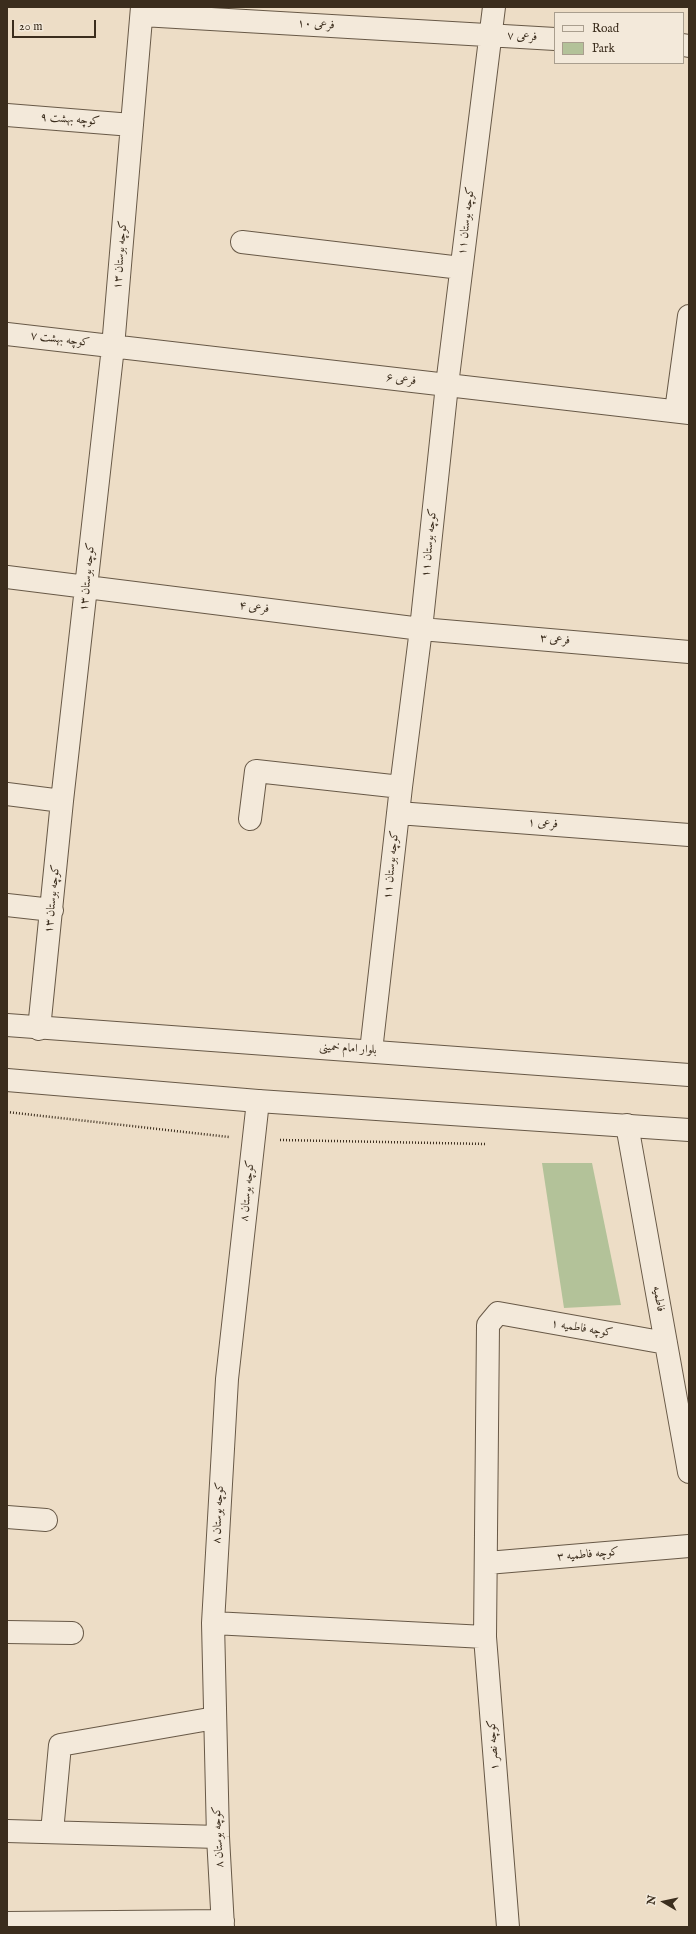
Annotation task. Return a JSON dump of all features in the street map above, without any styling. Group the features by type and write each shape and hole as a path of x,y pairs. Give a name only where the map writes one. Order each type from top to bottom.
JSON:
{"street":[{"name":"کوچه بوستان ۱۱","path":"372,1051 401,787 421,629 447,385 494,7"},
{"name":"فرعی ۱۰","path":"142,11 490,35"},
{"name":"کوچه بوستان ۱۳","path":"39,1029 62,801 113,346 142,11"},
{"name":"فرعی ۷","path":"490,35 554,39"},
{"name":"کوچه بهشت ۹","path":"7,115 132,125"},
{"path":"242,242 461,268"},
{"path":"683,412 689,316"},
{"name":"کوچه بهشت ۷","path":"7,334 113,346"},
{"name":"فرعی ۶","path":"113,346 683,412"},
{"name":"فرعی ۴","path":"7,577 421,629"},
{"name":"فرعی ۳","path":"421,629 689,652"},
{"path":"250,820 256,771 401,787"},
{"path":"7,794 62,801"},
{"name":"فرعی ۱","path":"398,813 689,835"},
{"path":"7,905 52,910"},
{"name":"بلوار امام خمینی","path":"7,1025 39,1029 372,1051 689,1075"},
{"path":"7,1080 258,1101 689,1130"},
{"name":"کوچه بوستان ۸","path":"223,1924 218,1837 214,1623 227,1379 258,1101"},
{"name":"فاطمیه","path":"626,1126 666,1343 685,1426 689,1472"},
{"name":"کوچه فاطمیه ۱","path":"498,1313 516,1318 666,1343"},
{"name":"کوچه نصر ۱","path":"498,1313 488,1325 487,1563 485,1637 508,1927"},
{"path":"7,1517 46,1520"},
{"name":"کوچه فاطمیه ۳","path":"487,1563 689,1546"},
{"path":"214,1623 485,1637"},
{"path":"7,1632 72,1633"},
{"path":"52,1832 60,1745 215,1718"},
{"path":"7,1831 218,1837"},
{"path":"7,1923 223,1924"}],"path":[{"path":"7,1112 253,1139 489,1144"}],"green space":[{"path":"542,1163 592,1163 621,1305 564,1308"}]}
